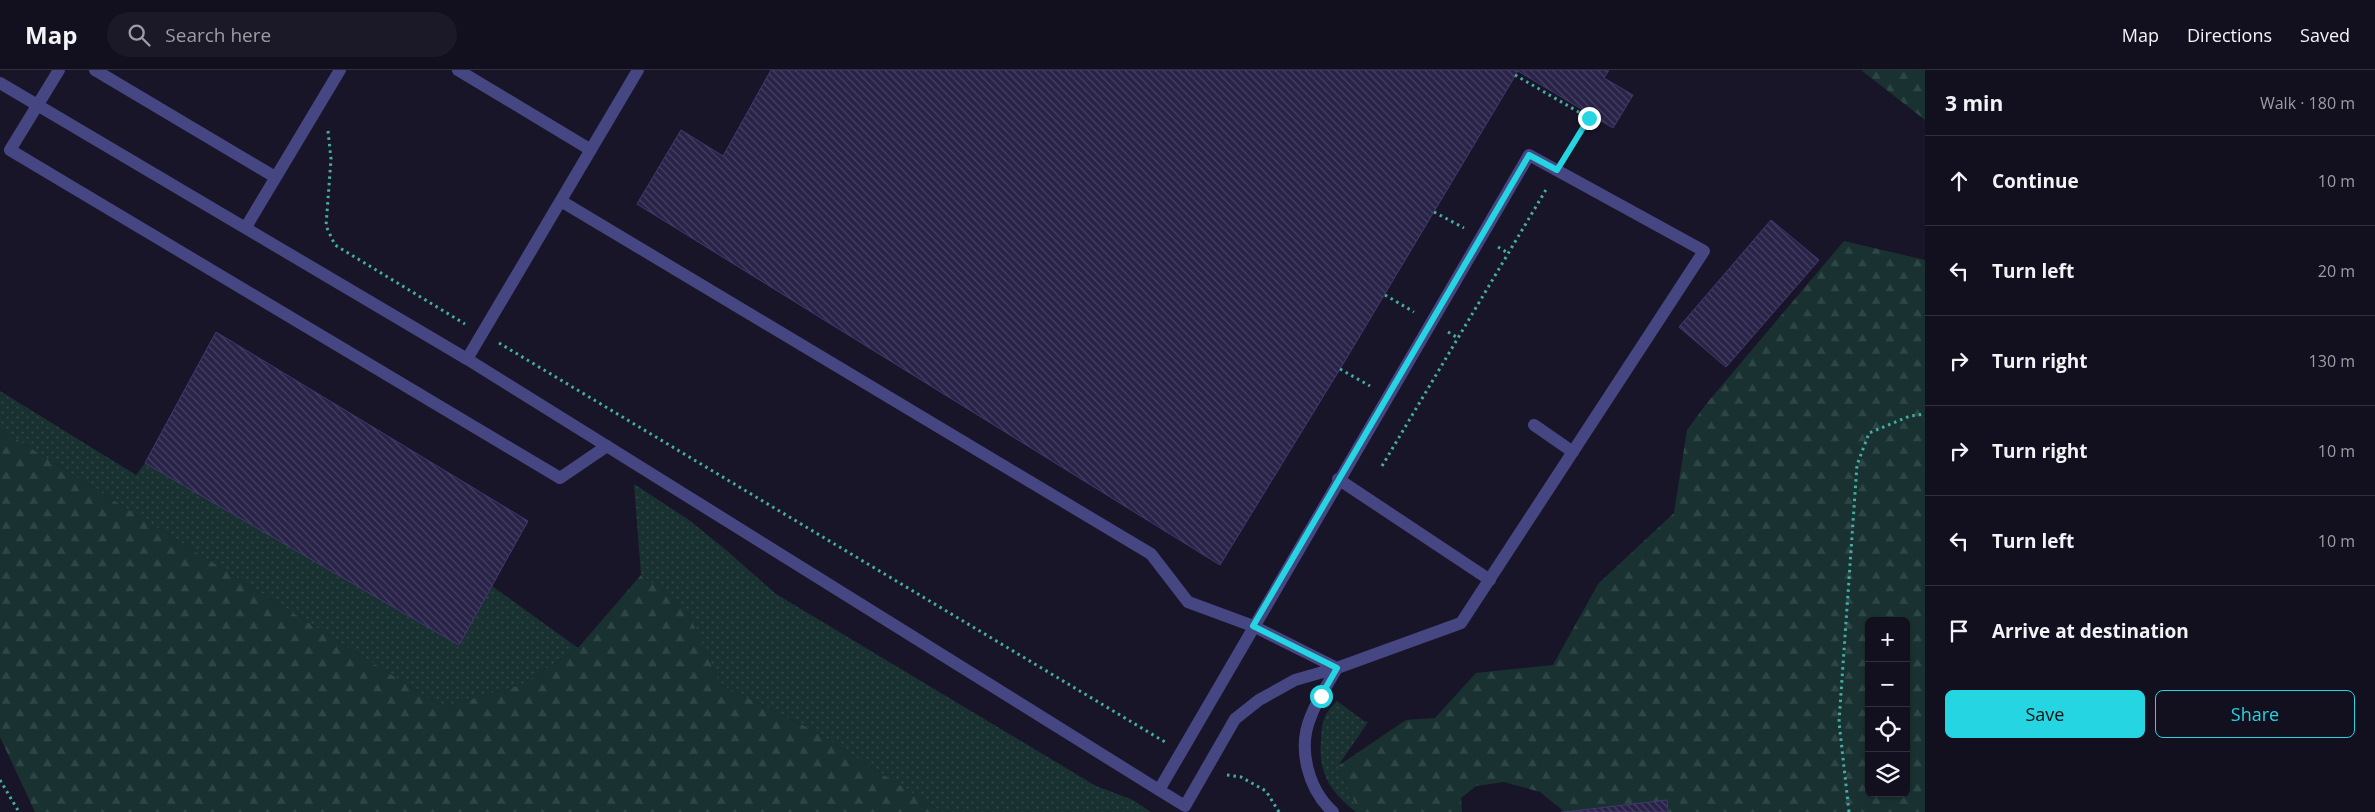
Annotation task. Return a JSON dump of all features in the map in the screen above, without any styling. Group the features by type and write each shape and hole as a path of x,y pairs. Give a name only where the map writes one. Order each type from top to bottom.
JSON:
{"lane":[{"path":"59,70 10,150 560,478 607,446"},
{"path":"95,70 275,177"},
{"path":"246,227 340,70"},
{"path":"458,70 591,150"},
{"path":"467,359 638,70"},
{"path":"0,83 467,359 1159,790 1185,806 1235,719 1259,700 1295,680 1337,668 1461,623 1704,250 1529,155 1159,790"},
{"path":"561,201 1151,554 1188,602 1253,626 1337,668"},
{"path":"1534,425 1572,452"},
{"path":"1338,480 1490,580"},
{"path":"1333,812 1322,801 1309,776 1305,748 1310,717 1337,668"}],"path":[{"path":"1382,466 1590,116 1516,75"},
{"path":"328,128 331,159 326,226 335,245 1181,752"},
{"path":"1849,812 1839,722 1857,465 1869,433 1910,416 1925,414"},
{"path":"1206,767 1218,774 1241,778 1266,791 1279,812"},
{"path":"0,780 19,812"}],"green space":[{"path":"1861,70 1925,70 1925,120"},
{"path":"1844,241 1925,260 1925,812 1668,812 1667,801 1565,812 1540,792 1504,782 1476,786 1461,798 1462,812 1359,812 1338,766 1406,720 1435,718 1476,673 1553,665 1598,584 1674,513 1687,430 1707,403"},
{"path":"0,391 136,475 145,463 459,645 492,586 578,648 521,685 443,707 0,429"},
{"path":"0,429 443,707 521,685 578,648 641,575 686,608 721,685 813,730 942,812 35,812 0,737"},
{"path":"634,484 689,520 776,594 1096,786 1133,800 1151,812 942,812 813,730 721,685 686,608 641,575"},
{"path":"1337,701 1368,722 1338,766 1359,812 1356,812 1347,805 1333,789 1324,772 1322,762 1321,739 1323,722 1326,714"}],"building":[{"path":"771,70 1609,70 1604,78 1633,95 1613,128 1518,71 1340,369 1220,565 637,204 681,130 723,156"},
{"path":"1771,220 1819,260 1726,367 1679,327"},
{"path":"216,332 528,521 459,645 145,463"},
{"path":"1667,800 1668,812 1565,812"}],"route":[{"path":"1321,696 1337,668 1253,626 1529,155 1557,170 1589,118"}]}
